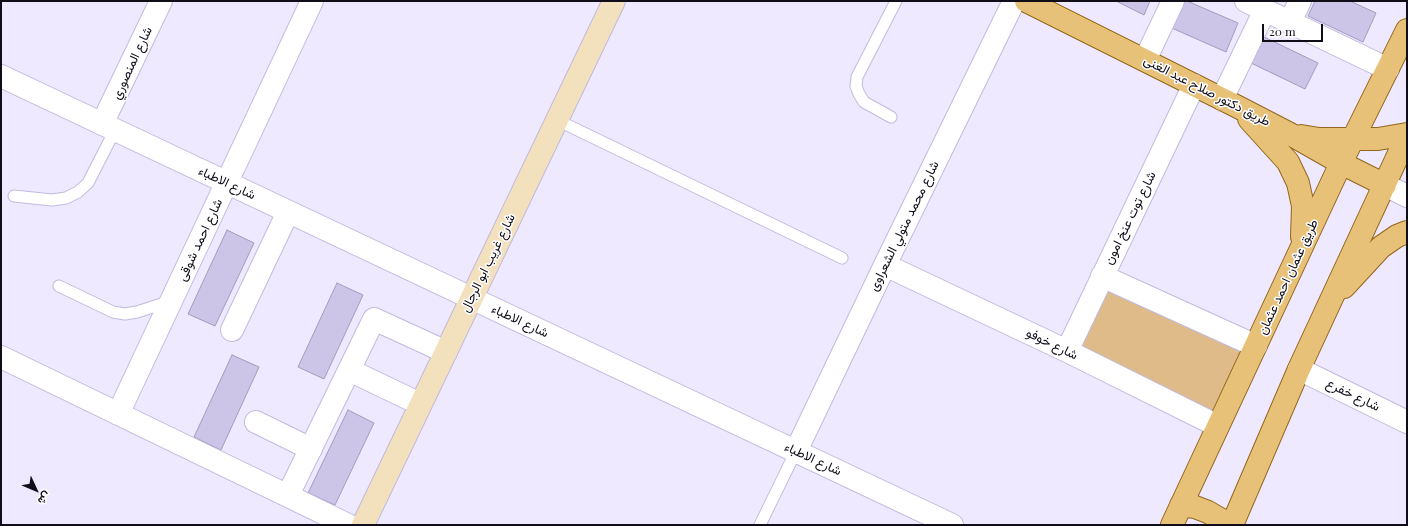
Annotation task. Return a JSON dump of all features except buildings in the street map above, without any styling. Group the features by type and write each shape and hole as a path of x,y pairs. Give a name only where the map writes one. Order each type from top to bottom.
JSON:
{"main road":[{"name":"شارع غريب ابو الرجال","path":"363,525 614,1"},
{"name":"طريق دكتور صلاح عبد الغنى","path":"1026,1 1230,103 1385,185"},
{"name":"طريق عثمان احمد عثمان","path":"1172,525 1341,163 1407,30"},
{"path":"1230,103 1288,162 1298,183 1303,206 1301,248"},
{"path":"1290,134 1319,139 1378,139 1407,135"},
{"path":"1232,525 1299,369 1407,135"},
{"path":"1332,299 1381,247 1397,236 1407,232"},
{"path":"1181,505 1195,507 1208,512 1227,525"}],"street":[{"name":"شارع المنصوري","path":"109,127 161,1"},
{"name":"شارع احمد شوقى","path":"118,414 312,1"},
{"name":"شارع محمد متولي الشعراوى","path":"796,451 1014,1"},
{"path":"1145,60 1173,1"},
{"path":"1290,22 1300,1"},
{"path":"1230,103 1256,6 1388,69"},
{"name":"شارع الاطباء","path":"1,76 952,525"},
{"name":"شارع توت عنخ امون","path":"1066,351 1194,85"},
{"path":"1385,185 1407,196"},
{"path":"232,330 288,212"},
{"name":"شارع خوفو","path":"885,265 1066,351 1218,426"},
{"path":"1102,276 1256,346"},
{"path":"288,495 374,319 446,352"},
{"path":"1,357 348,525"},
{"name":"شارع خفرع","path":"1299,369 1407,422"},
{"path":"349,370 420,404"},
{"path":"256,422 311,449"}],"lane":[{"path":"891,117 864,102 856,86 857,77 896,1"},
{"path":"557,120 842,258"},
{"path":"14,196 52,200 66,198 78,192 88,183 109,127"},
{"path":"59,286 113,312 125,314 143,311 172,301"},
{"path":"760,525 796,451"}],"shaded area":[{"path":"1103,279 1244,344 1209,419 1069,350"}]}
